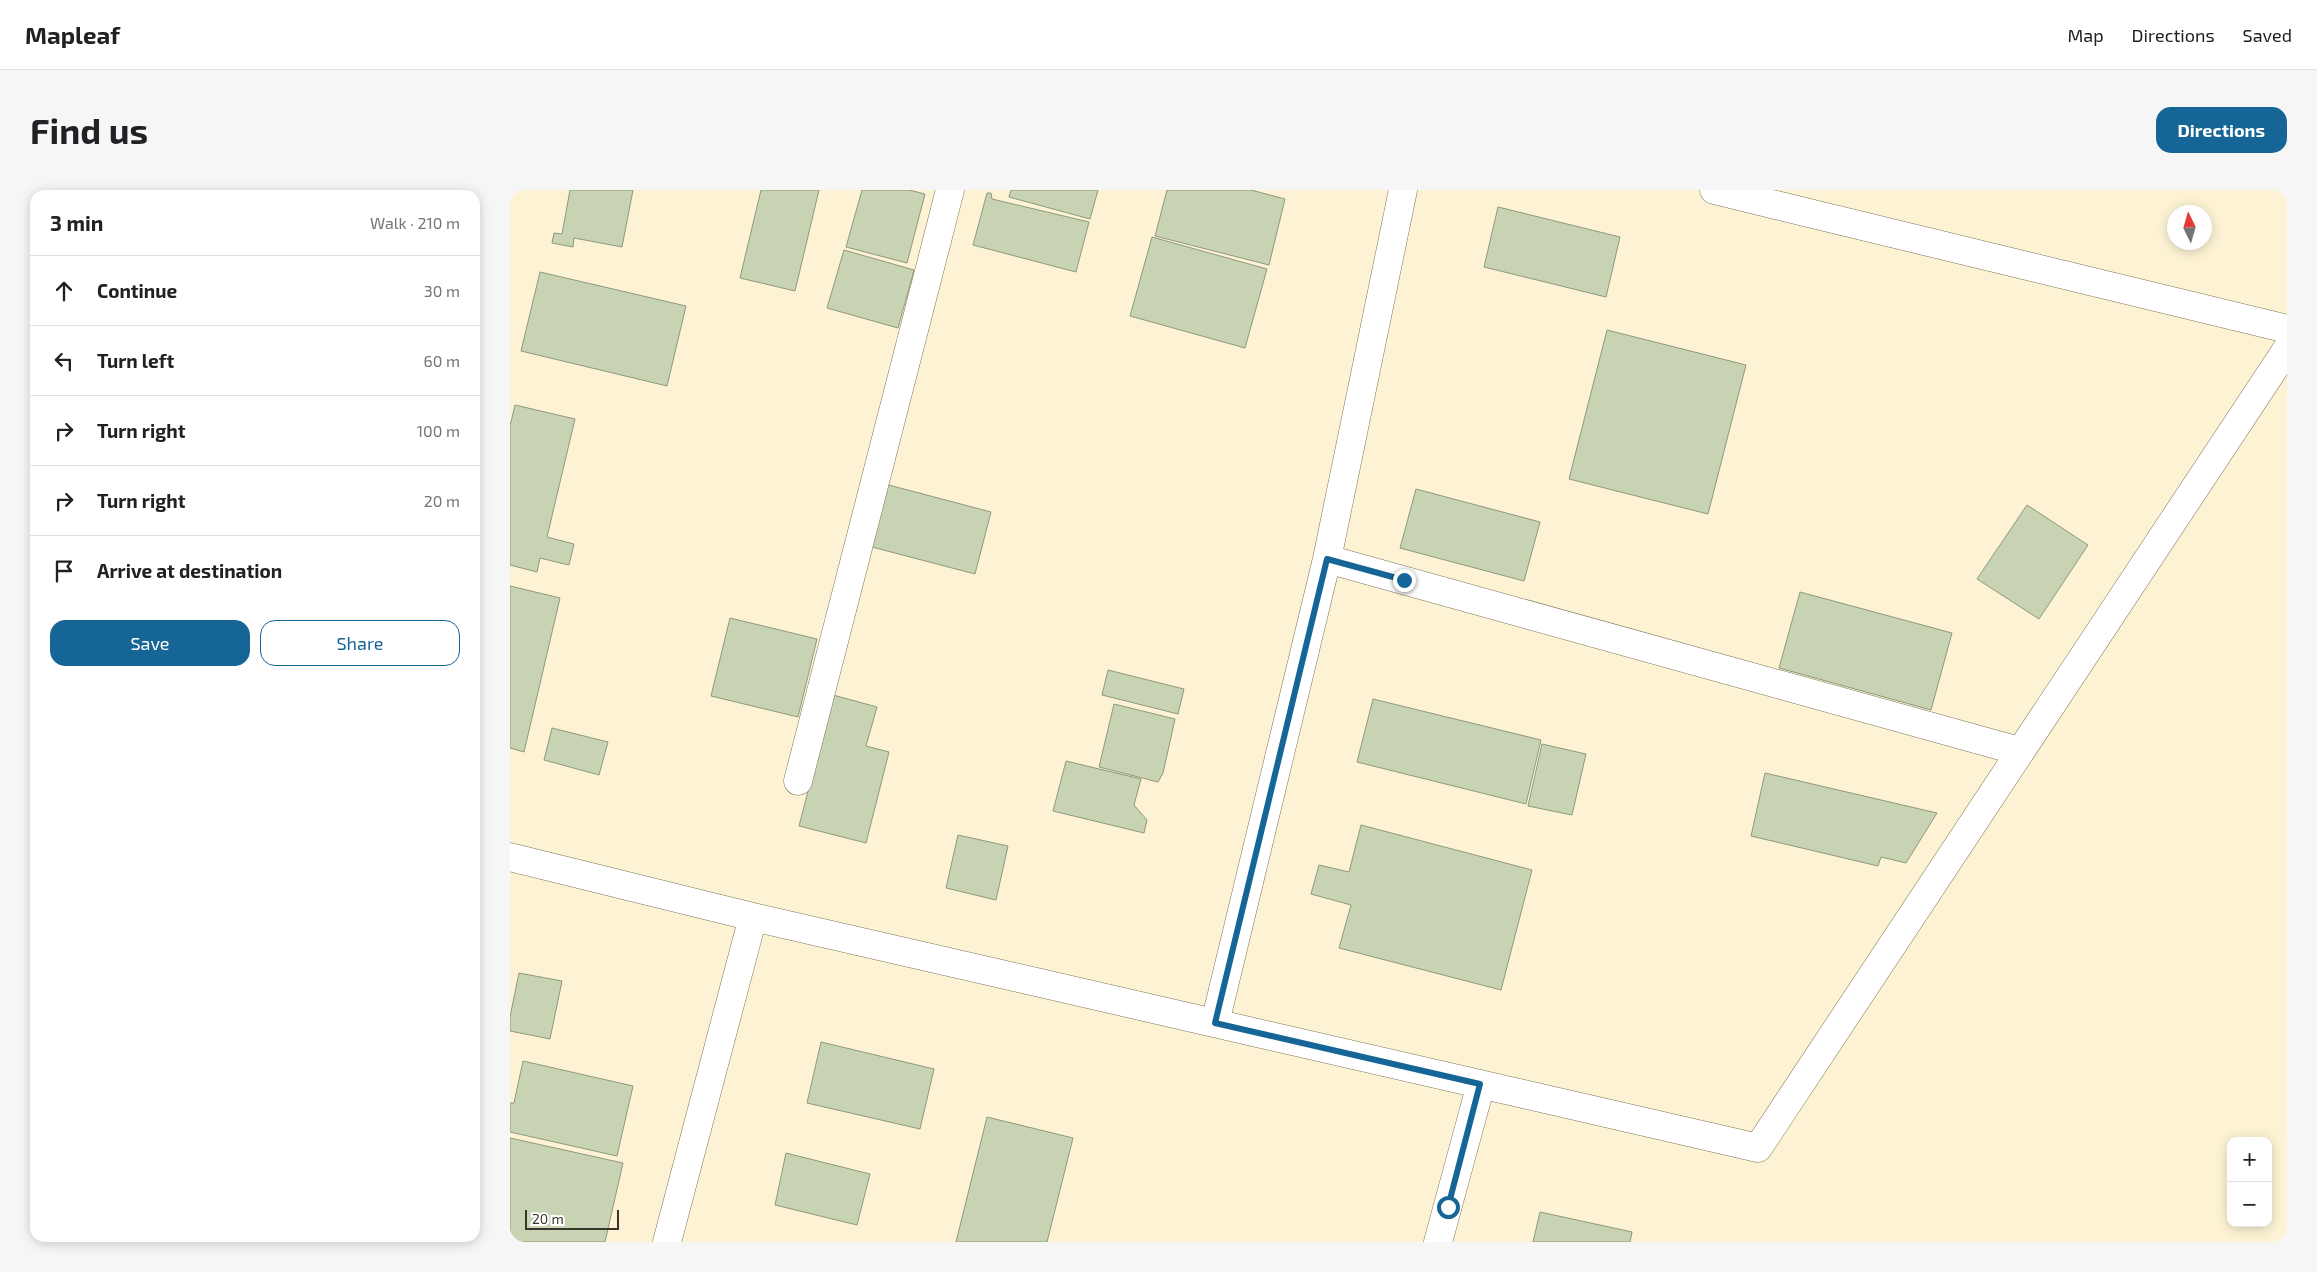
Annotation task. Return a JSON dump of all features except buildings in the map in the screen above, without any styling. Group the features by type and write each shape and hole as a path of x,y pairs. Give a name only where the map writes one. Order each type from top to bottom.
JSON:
{"lane":[{"path":"798,781 950,190"},
{"path":"1215,1023 1327,559 1403,190"},
{"path":"1714,190 2287,329"},
{"path":"510,857 753,917 1758,1148 2019,751 2287,349"},
{"path":"1327,559 2019,751"},
{"path":"667,1242 753,917"},
{"path":"1438,1242 1480,1084"}],"route":[{"path":"1404,580 1327,559 1215,1023 1480,1084 1448,1207"}]}
